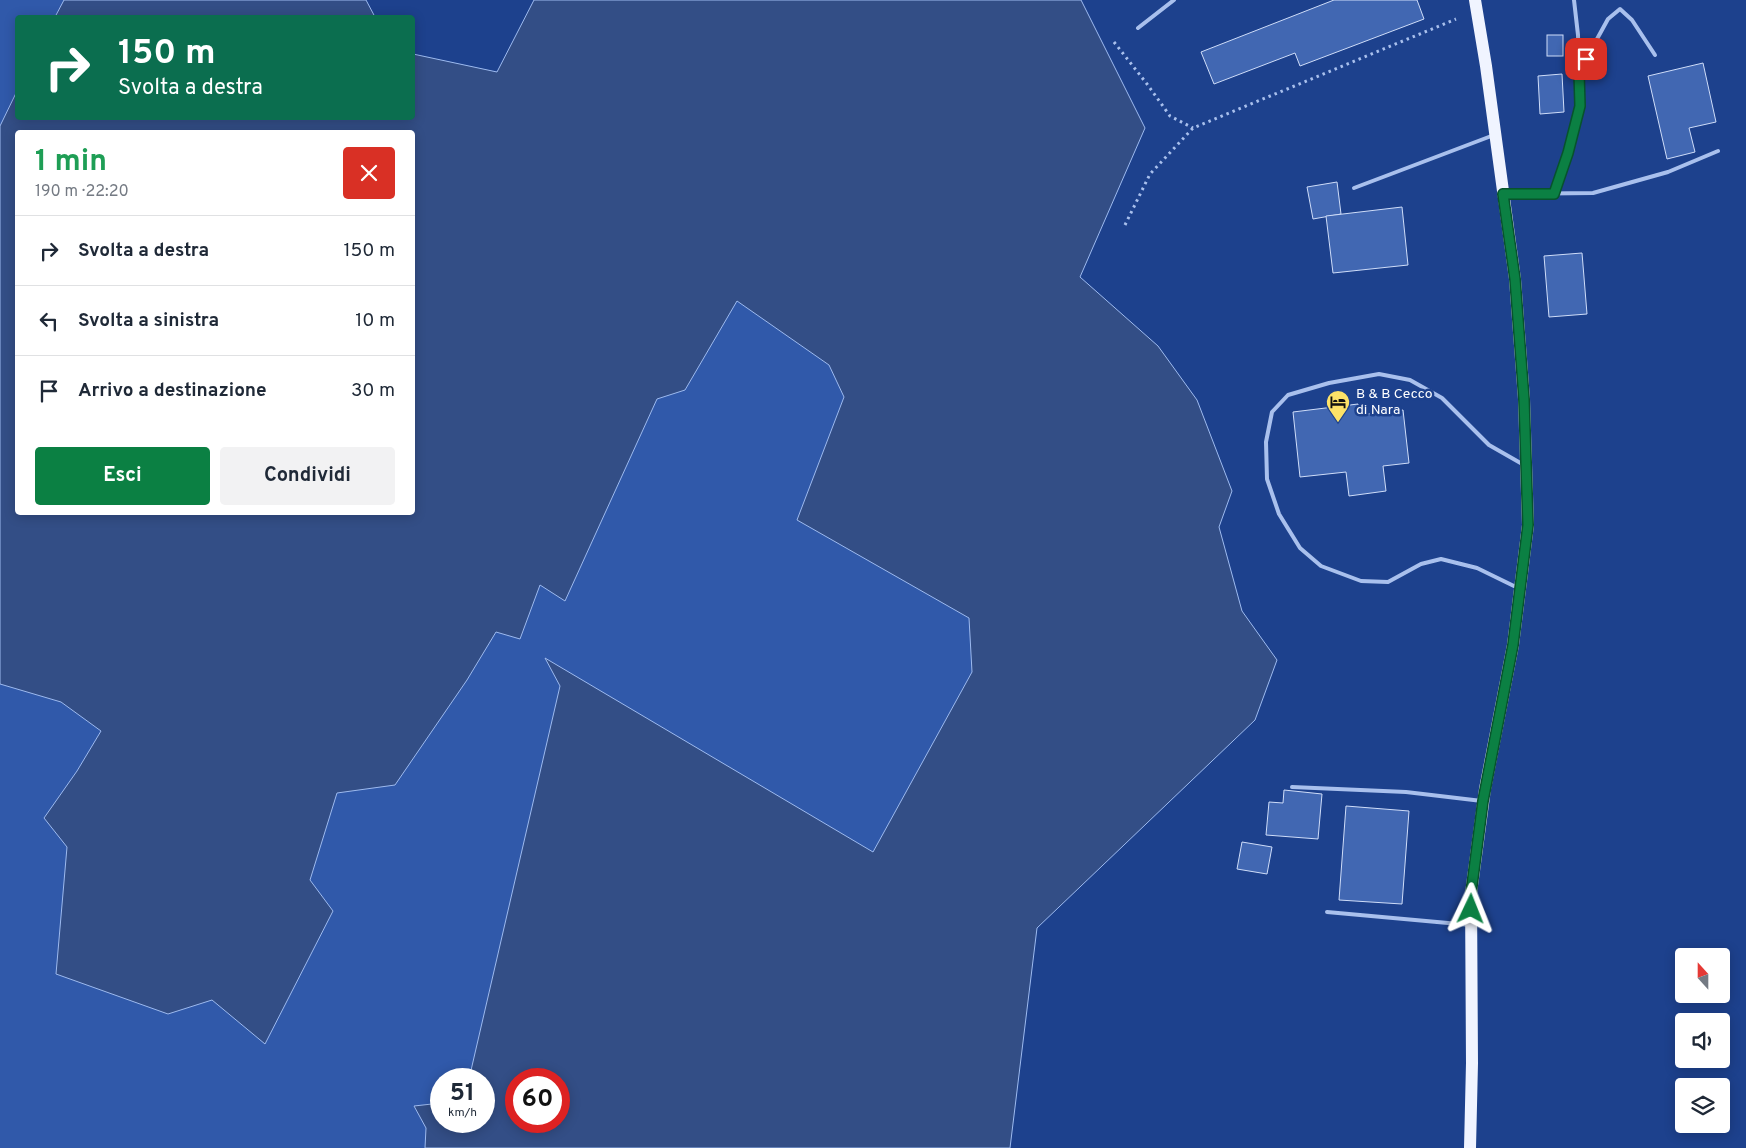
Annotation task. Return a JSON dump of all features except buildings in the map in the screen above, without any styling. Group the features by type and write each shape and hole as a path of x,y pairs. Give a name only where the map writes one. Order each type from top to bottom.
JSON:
{"main road":[{"path":"1470,1148 1472,1063 1471,893 1483,801 1513,645 1528,525 1524,399 1515,279 1476,5"}],"lane":[{"path":"1138,28 1174,0"},
{"path":"1554,194 1568,153 1580,106 1578,35 1574,0"},
{"path":"1579,72 1608,19 1620,9 1632,20 1656,55"},
{"path":"1354,188 1495,134"},
{"path":"1503,194 1593,193 1668,172 1718,151"},
{"path":"1520,589 1477,568 1441,559 1422,564 1388,582 1361,581 1321,566 1300,548 1279,514 1267,479 1266,442 1272,412 1288,396 1329,383 1379,374 1410,380 1442,398 1490,445 1526,467"},
{"path":"1292,787 1406,792 1483,801"},
{"path":"1327,912 1471,926"}],"path":[{"path":"1125,225 1150,174 1193,128 1476,5"},
{"path":"1114,42 1148,84 1170,116 1193,128"}],"shaded area":[{"path":"0,0 366,0 374,15 15,15 15,120 415,120 415,54 497,72 534,0 1081,0 1145,128 1080,277 1158,346 1197,400 1232,491 1219,527 1242,611 1277,660 1255,720 1037,928 1010,1148 0,1148"},
{"path":"64,0 366,0 374,15 56,15"},
{"path":"534,0 1081,0 1145,128 1080,277 1158,346 1197,400 1232,491 1219,527 1242,611 1277,660 1255,720 1037,928 1010,1148 425,1148 426,1128 414,1106 430,1104 430,1133 495,1133 495,1068 472,1068 560,686 545,658 873,852 972,672 969,618 797,520 844,397 829,365 737,301 685,390 657,399 565,601 540,585 520,639 496,632 467,680 395,785 337,793 310,880 333,911 265,1044 212,1000 168,1014 56,974 67,847 44,818 77,771 101,731 61,702 0,684 0,126 15,95 15,120 415,120 415,54 497,72"}],"place":[{"name":"B & B Cecco di Nara","path":"1338,423"}],"route":[{"path":"1471,909 1471,893 1483,801 1513,645 1528,525 1524,399 1515,279 1503,194 1554,194 1568,153 1580,106 1579,72 1586,59"}]}
